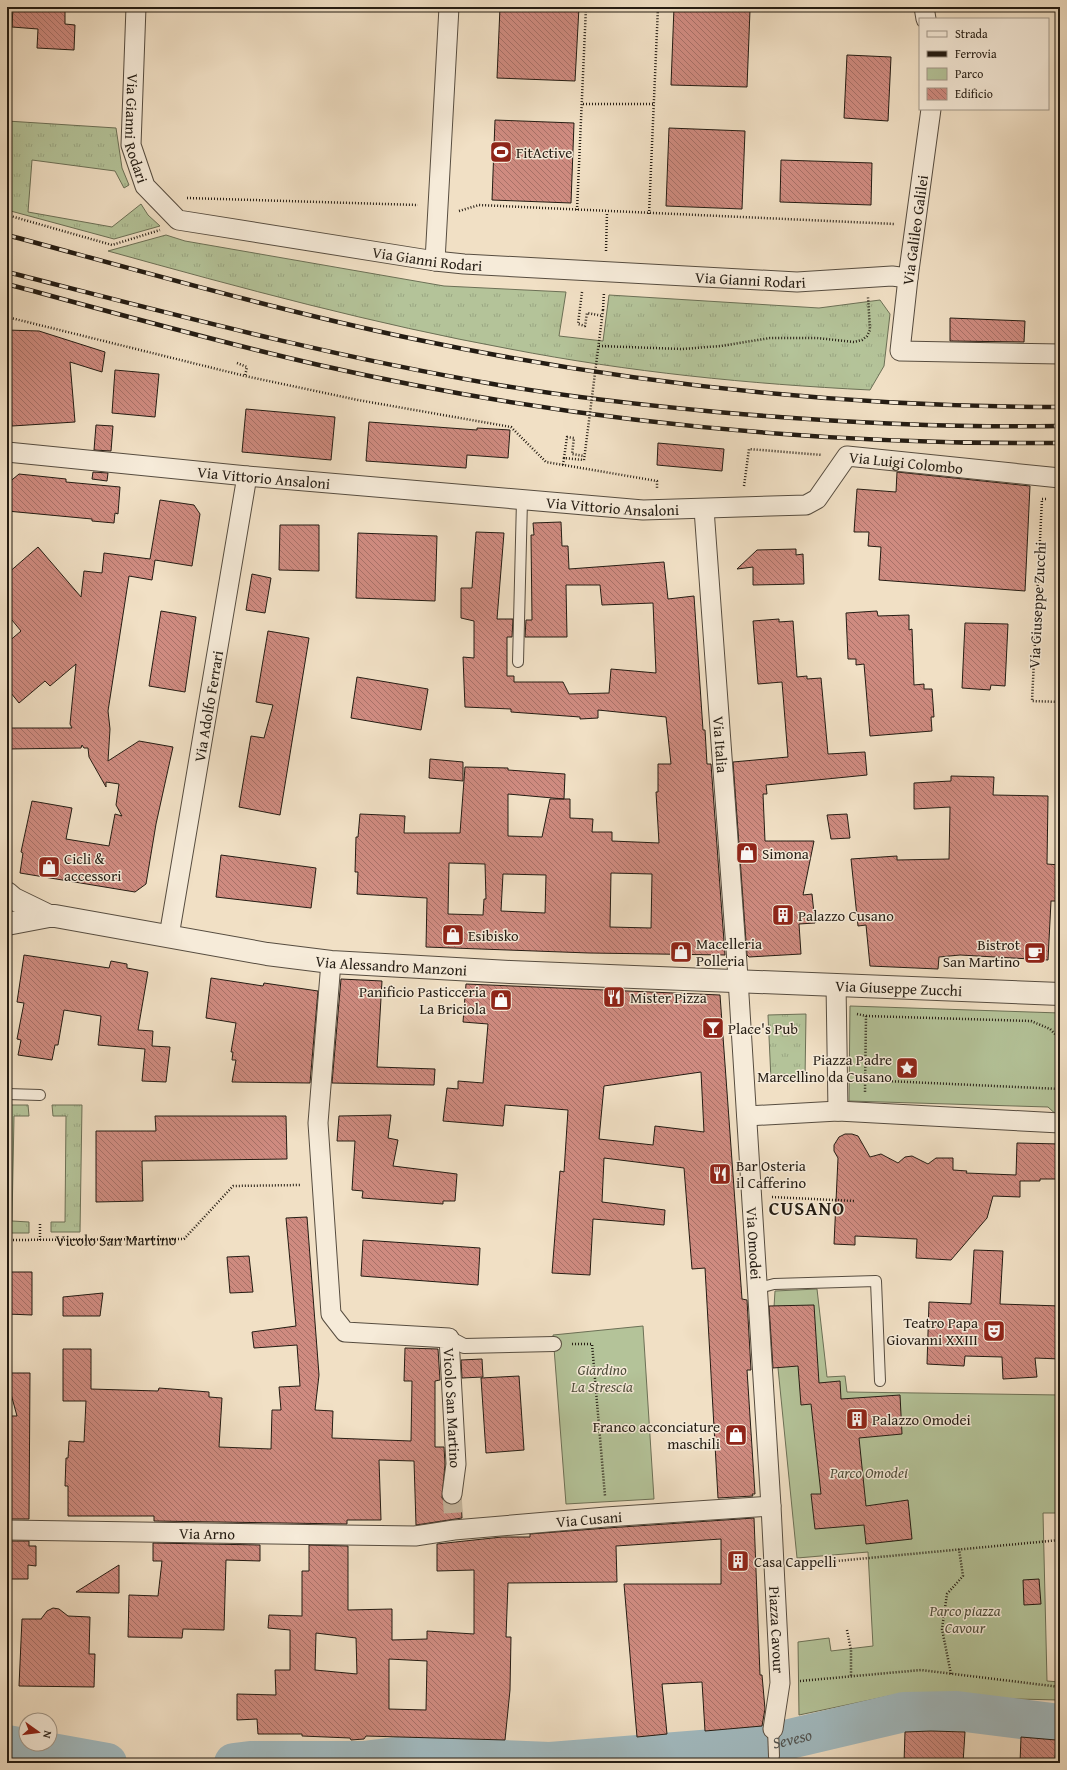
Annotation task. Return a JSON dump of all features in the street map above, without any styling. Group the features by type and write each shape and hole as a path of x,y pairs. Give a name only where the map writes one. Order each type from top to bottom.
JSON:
{"street":[{"name":"Via Gianni Rodari","path":"136,7 132,145 145,186 178,220 435,261 797,282 892,276 908,278"},
{"path":"435,261 439,218 449,7"},
{"path":"924,7 926,18"},
{"name":"Via Galileo Galilei","path":"931,110 908,278 900,351 1060,354"},
{"name":"Via Vittorio Ansaloni","path":"7,452 247,476 522,500 656,510 704,508"},
{"name":"Via Luigi Colombo","path":"704,508 799,507 811,504 822,493 847,456 1060,478"},
{"name":"Via Adolfo Ferrari","path":"169,936 247,476"},
{"name":"Via Italia","path":"704,508 738,980"},
{"name":"Via Alessandro Manzoni","path":"7,893 14,899 49,916 267,954 331,962 510,972 738,980"},
{"name":"Via Alessandro Manzoni","path":"7,924 49,916"},
{"name":"Vicolo San Martino","path":"331,962 318,1123 331,1314 345,1332 449,1338 456,1464 452,1494"},
{"name":"Via Giuseppe Zucchi","path":"738,980 1060,994"},
{"name":"Via Omodei","path":"738,980 759,1288 771,1506"},
{"path":"836,984 838,1111"},
{"path":"747,1116 838,1111 1060,1123"},
{"path":"449,1338 464,1346 554,1344"},
{"name":"Via Cusani","path":"408,1535 415,1536 454,1527 771,1506"},
{"name":"Piazza Cavour","path":"771,1506 780,1683 774,1729"},
{"name":"Via Arno","path":"7,1530 408,1535"}],"lane":[{"path":"518,662 522,500"},
{"path":"7,1094 40,1095"},
{"path":"759,1288 774,1284 876,1281 880,1381"},
{"path":"774,1729 774,1756"}],"path":[{"path":"577,210 583,104 586,7"},
{"path":"649,214 658,7"},
{"path":"583,104 653,104"},
{"path":"184,198 425,205 425,217 439,218 478,205 915,225"},
{"path":"7,215 112,245 162,230"},
{"path":"582,285 578,324 585,326 587,314 603,316"},
{"path":"599,346 682,349 721,346 770,338 817,338 854,342 862,340 867,336 870,330 868,293"},
{"path":"564,458 584,460 603,310"},
{"path":"7,318 245,376 358,400 511,427 546,462 657,481 656,510"},
{"path":"237,363 247,367 245,376"},
{"path":"563,465 567,437 574,438 572,454 584,456"},
{"path":"741,508 749,449 847,456"},
{"name":"Via Giuseppe Zucchi","path":"1048,499 1042,499 1032,701 1060,702"},
{"path":"837,1008 866,1016 1031,1021 1050,1029 1060,1039"},
{"path":"865,1113 866,1016"},
{"path":"865,1080 1060,1089"},
{"name":"Vicolo San Martino","path":"7,1240 184,1239 233,1186 322,1185"},
{"path":"752,1198 774,1197 854,1200"},
{"path":"40,1222 40,1240"},
{"path":"554,1344 592,1344 606,1517"},
{"path":"773,1567 1060,1540"},
{"path":"951,1674 942,1629 947,1594 963,1576 959,1549"},
{"path":"847,1630 851,1650 851,1676"},
{"path":"780,1683 921,1670 1060,1687"}],"green space":[{"path":"7,121 116,128 122,168 129,185 124,188 115,171 32,160 28,212 112,227 141,204 148,215 160,226 114,239 7,210"},
{"path":"166,235 185,241 444,286 566,292 559,336 603,341 609,295 819,308 880,300 890,314 884,366 870,390 689,376 599,364 459,339 358,317 258,292 108,251"},
{"path":"850,1006 1060,1013 1060,1118 1048,1107 849,1101"},
{"path":"806,1014 805,1079 771,1080 768,1015"},
{"path":"7,1105 28,1105 29,1116 14,1116 12,1221 29,1222 29,1233 7,1233"},
{"path":"52,1105 82,1105 80,1232 51,1232 51,1222 65,1222 66,1116 53,1116"},
{"path":"817,1289 827,1377 845,1376 847,1392 1060,1395 1060,1513 1043,1513 1047,1681 1060,1682 1059,1700 889,1696 799,1715 798,1642 829,1638 831,1651 873,1646 868,1552 797,1558 778,1368 774,1307 775,1291"},
{"name":"Giardino La Strescia","path":"643,1326 654,1499 566,1504 553,1335"}],"building":[{"path":"13,7 65,7 65,24 75,25 74,50 37,48 38,29 12,27"},
{"path":"500,7 579,7 575,81 497,78"},
{"path":"674,7 750,10 747,87 671,85"},
{"path":"847,55 891,57 888,121 844,118"},
{"path":"495,120 574,123 571,203 492,200"},
{"path":"669,128 745,131 742,209 666,206"},
{"path":"781,160 872,163 871,205 780,202"},
{"path":"950,318 1025,321 1024,342 950,341"},
{"path":"7,330 39,331 105,352 102,372 70,362 75,422 12,426 7,371"},
{"path":"115,370 159,374 155,417 112,413"},
{"path":"246,409 335,417 331,460 242,452"},
{"path":"369,422 477,430 477,428 510,430 508,458 467,455 466,468 366,461"},
{"path":"96,425 113,426 111,451 94,450"},
{"path":"658,443 724,449 722,471 657,465"},
{"path":"93,472 108,473 107,481 92,479"},
{"path":"897,472 1030,486 1025,591 879,580 881,547 868,546 869,532 854,532 857,489 896,492"},
{"path":"19,474 66,479 66,482 120,487 118,514 115,513 114,523 92,521 92,519 7,511 7,484"},
{"path":"160,500 194,505 200,514 192,566 155,560 152,580 129,576 108,711 110,729 108,761 139,741 173,747 156,824 146,884 135,892 20,873 23,853 21,852 32,801 72,808 66,839 109,846 115,814 122,816 116,805 119,784 106,782 106,787 89,757 88,748 84,748 82,745 81,748 7,749 7,728 72,728 70,724 76,664 50,686 45,681 19,703 7,688 7,643 21,631 7,614 7,574 38,547 81,597 84,571 102,573 104,553 150,559"},
{"path":"561,522 562,546 568,546 569,569 664,562 668,599 694,596 703,730 705,730 707,764 711,764 725,955 589,953 426,947 427,898 357,894 358,872 355,872 356,837 358,837 360,814 405,816 404,833 460,833 465,767 508,768 508,770 565,774 564,799 570,799 570,818 593,819 592,832 612,832 612,841 659,843 656,792 658,792 658,764 671,764 666,717 598,710 598,718 580,719 580,717 511,712 511,709 465,707 463,657 474,658 474,621 461,618 461,588 472,588 476,532 504,533 497,619 513,619 512,637 507,637 507,676 514,676 514,682 563,682 569,694 609,693 611,669 656,673 653,603 602,605 600,585 566,585 567,637 525,637 526,620 532,620 531,535 534,535 533,523","holes":["508,794 564,799 550,799 542,837 508,836","449,863 485,864 486,899 484,899 483,915 448,914","611,873 652,874 651,928 610,927","503,874 546,875 545,913 501,911"]},
{"path":"280,525 319,525 319,571 279,570"},
{"path":"358,533 437,536 435,601 356,598"},
{"path":"796,549 796,555 803,554 804,584 753,585 753,567 737,569 757,550"},
{"path":"252,574 271,578 265,613 246,610"},
{"path":"161,611 196,617 185,692 149,686"},
{"path":"877,611 878,616 909,615 909,630 912,629 914,685 924,684 924,689 932,689 934,717 931,717 932,731 870,736 864,664 856,665 856,659 848,659 846,613"},
{"path":"779,619 779,622 793,621 797,677 807,676 807,679 821,678 828,754 865,752 867,775 766,785 767,794 763,794 765,841 814,841 803,895 812,894 815,923 799,924 801,954 749,957 747,955 733,762 788,757 782,682 758,684 753,621"},
{"path":"965,623 1008,624 1005,686 991,685 990,690 962,688"},
{"path":"268,631 309,638 280,815 239,807 251,736 264,738 273,705 256,702"},
{"path":"357,677 428,689 421,730 351,718"},
{"path":"430,759 463,762 463,781 429,778"},
{"path":"951,776 994,777 993,795 1048,796 1047,864 1060,865 1060,901 1051,901 1048,960 960,955 939,957 938,969 870,966 866,925 858,926 851,859 897,856 897,860 949,859 950,807 914,809 914,783 951,781"},
{"path":"847,814 850,838 831,839 827,815"},
{"path":"221,855 316,868 311,908 216,897"},
{"path":"24,955 109,968 111,961 127,964 127,968 148,972 138,1030 153,1031 152,1046 170,1047 166,1082 142,1081 145,1049 98,1045 101,1016 64,1010 58,1045 55,1045 52,1060 18,1055 21,1040 17,1039 24,1003 17,1002"},
{"path":"211,978 263,986 264,983 318,991 310,1083 232,1082 236,1060 232,1060 233,1052 231,1052 236,1023 206,1018"},
{"path":"341,979 382,981 377,1067 435,1069 434,1085 332,1083"},
{"path":"466,984 720,995 742,1299 747,1300 751,1370 747,1370 755,1494 752,1494 753,1496 718,1498 705,1268 692,1269 684,1168 604,1158 602,1202 665,1210 664,1225 593,1219 590,1275 552,1273 560,1171 564,1172 568,1110 505,1105 503,1126 443,1121 447,1088 458,1089 458,1081 483,1083 488,1024 463,1022","holes":["701,1072 704,1132 655,1126 653,1145 599,1139 604,1086"]},
{"path":"391,1115 388,1138 398,1140 393,1166 457,1174 455,1201 443,1201 443,1204 362,1198 363,1191 352,1190 355,1141 337,1141 339,1116"},
{"path":"155,1116 286,1116 287,1159 142,1161 143,1201 96,1202 96,1131 156,1131"},
{"path":"845,1134 858,1136 870,1157 881,1154 898,1163 905,1157 912,1156 928,1164 936,1158 953,1158 953,1170 967,1171 966,1173 1016,1175 1017,1143 1060,1144 1060,1179 1020,1181 1020,1197 993,1196 987,1218 951,1260 916,1258 917,1239 855,1236 855,1245 834,1244 838,1158 834,1151 834,1145 839,1137"},
{"path":"307,1217 319,1375 315,1410 333,1411 332,1438 411,1441 412,1381 404,1381 405,1348 438,1349 440,1380 435,1381 435,1447 444,1447 445,1464 442,1498 445,1502 451,1505 457,1504 461,1499 462,1518 416,1525 414,1461 379,1460 381,1520 347,1520 347,1524 154,1521 154,1516 68,1516 68,1486 65,1486 66,1458 68,1458 69,1441 84,1442 86,1401 63,1401 63,1349 91,1349 91,1389 158,1391 159,1388 209,1392 209,1397 222,1398 219,1447 271,1449 272,1410 281,1410 279,1387 300,1386 297,1345 254,1348 252,1332 296,1326 286,1218"},
{"path":"363,1240 480,1248 478,1285 361,1276"},
{"name":"Teatro Papa Giovanni XXIII","path":"974,1250 1003,1251 1000,1304 1060,1306 1060,1359 1035,1358 1037,1377 1003,1379 1002,1357 965,1356 964,1366 927,1364 929,1302 971,1304"},
{"path":"249,1256 253,1292 230,1293 227,1257"},
{"path":"7,1272 32,1272 32,1315 7,1314"},
{"path":"103,1293 100,1316 63,1316 63,1297"},
{"name":"Palazzo Omodei","path":"814,1305 819,1383 840,1381 841,1399 900,1395 902,1434 859,1438 866,1506 908,1500 912,1539 866,1544 864,1525 815,1529 811,1494 821,1494 811,1404 801,1405 798,1366 773,1368 769,1306"},
{"path":"482,1359 483,1377 462,1378 461,1360"},
{"path":"8,1373 30,1373 29,1519 7,1519 7,1416 17,1416 8,1383"},
{"path":"519,1376 524,1450 486,1453 481,1378"},
{"path":"754,1518 760,1675 762,1675 765,1709 762,1726 705,1731 702,1682 662,1684 667,1734 637,1737 624,1584 721,1584 721,1539 616,1546 617,1582 508,1583 506,1637 511,1637 510,1690 505,1740 366,1736 364,1739 351,1740 350,1738 302,1736 302,1734 258,1734 257,1719 237,1720 237,1694 276,1695 275,1670 290,1670 290,1630 268,1628 269,1615 302,1616 302,1571 309,1571 309,1545 348,1546 348,1610 392,1609 392,1640 427,1639 427,1631 474,1634 474,1570 437,1571 437,1544 502,1537 530,1537 530,1534","holes":["316,1633 356,1638 357,1674 315,1670","389,1659 427,1661 426,1710 389,1709"]},
{"path":"7,1541 29,1541 29,1546 36,1546 36,1566 28,1565 28,1579 7,1579"},
{"path":"153,1543 260,1545 260,1561 226,1560 224,1630 183,1629 182,1638 128,1637 129,1595 158,1596 162,1561 153,1561"},
{"path":"119,1565 119,1593 76,1592"},
{"path":"1039,1579 1041,1604 1024,1605 1023,1580"},
{"path":"53,1608 59,1609 68,1616 90,1617 89,1654 95,1654 94,1687 19,1686 22,1619 41,1619 47,1611"},
{"path":"905,1732 965,1732 963,1763 904,1763"},
{"path":"1021,1737 1056,1740 1055,1763 1020,1763"}],"waterway":[{"name":"Seveso","path":"234,1763 250,1761 363,1761 404,1756 550,1762 764,1745 904,1712 957,1711 1060,1724"},
{"name":"Seveso","path":"7,1745 107,1763"}],"tunnel":[{"path":"452,1494 454,1523"}],"railway":[{"path":"7,235 315,317 498,356 658,381 738,390 899,403 1060,407"},
{"path":"7,272 310,347 432,373 549,393 717,412 803,419 888,424 1060,426"},
{"path":"7,284 280,356 410,384 502,401 594,414 780,434 967,442 1060,443"}],"place":[{"name":"FitActive","path":"501,152"},
{"name":"Simona","path":"747,853"},
{"name":"Cicli & accessori","path":"49,867"},
{"name":"Palazzo Cusano","path":"783,915"},
{"name":"Esibisko","path":"453,935"},
{"name":"Macelleria Polleria","path":"681,952"},
{"name":"Bistrot San Martino","path":"1035,953"},
{"name":"Mister Pizza","path":"614,997"},
{"name":"Panificio Pasticceria La Briciola","path":"501,1000"},
{"name":"Place's Pub","path":"713,1028"},
{"name":"Piazza Padre Marcellino da Cusano","path":"907,1068"},
{"name":"Bar Osteria il Cafferino","path":"720,1174"},
{"name":"Teatro Papa Giovanni XXIII","path":"994,1331"},
{"name":"Palazzo Omodei","path":"857,1419"},
{"name":"Franco acconciature maschili","path":"736,1435"},
{"name":"Casa Cappelli","path":"738,1561"}],"district":[{"name":"CUSANO","path":"807,1208"}],"park label":[{"name":"Parco Omodei","path":"869,1472"},
{"name":"Parco piazza Cavour","path":"965,1618"}]}
